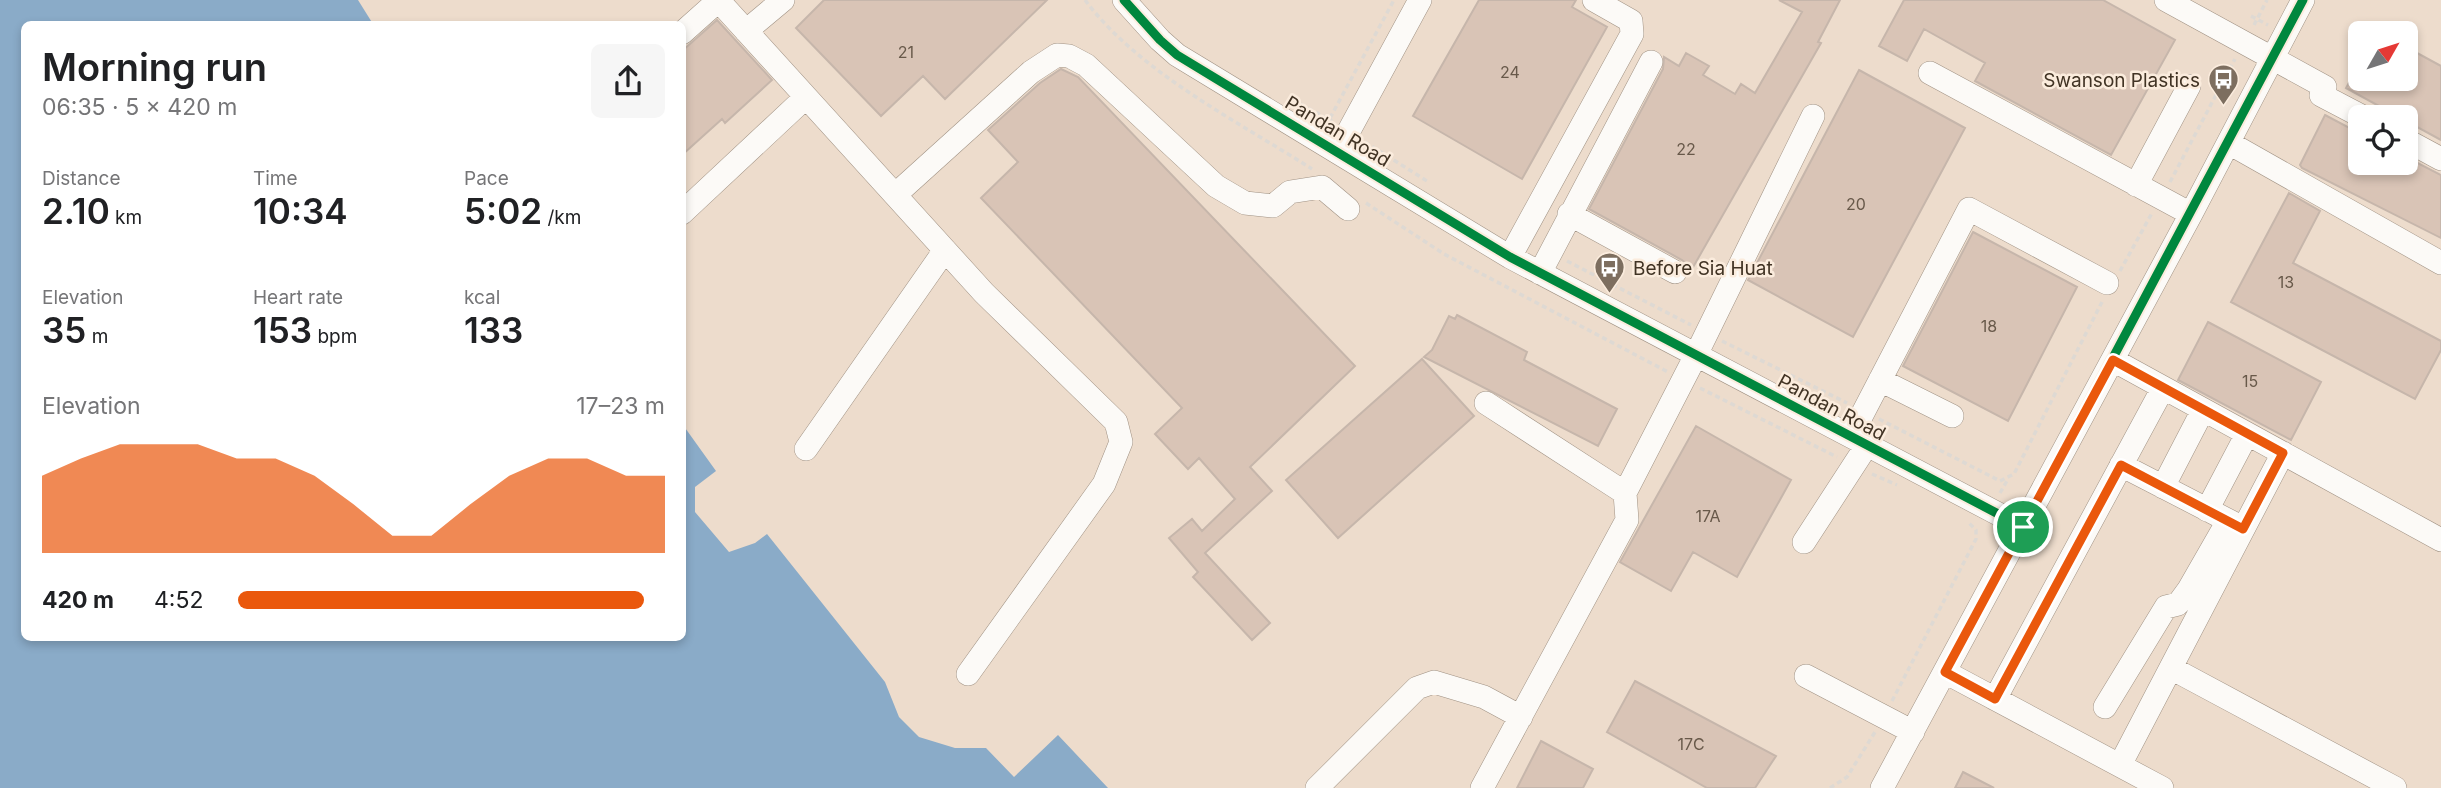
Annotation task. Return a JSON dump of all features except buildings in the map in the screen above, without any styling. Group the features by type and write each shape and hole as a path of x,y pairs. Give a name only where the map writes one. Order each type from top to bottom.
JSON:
{"street":[{"path":"686,29 718,0 984,293 1115,422 1121,442 1104,484 968,674"},
{"path":"746,32 783,0"},
{"name":"Pandan Road","path":"1124,0 1177,55 1510,257 2023,527"},
{"name":"Pandan Road","path":"1338,151 1420,0"},
{"path":"1510,257 1632,34 1631,21 1594,0"},
{"path":"2166,0 2272,56 2348,107"},
{"path":"1882,788 2229,143 2303,0"},
{"path":"895,195 1031,72 1056,55 1069,55 1086,65 1216,186 1245,203 1273,206 1290,192 1322,187 1352,203"},
{"path":"1539,273 1651,62"},
{"path":"1930,73 2191,214"},
{"path":"2136,185 2189,86"},
{"path":"686,209 806,97"},
{"path":"1482,788 1627,520 1625,493 1813,116"},
{"path":"2229,143 2441,263"},
{"path":"2418,147 2441,159"},
{"path":"1804,542 1859,441 1880,380 1969,209 2107,283"},
{"path":"1569,214 1675,272"},
{"path":"806,449 945,250"},
{"path":"2113,360 2441,540"},
{"path":"1880,380 1952,416"},
{"path":"1995,699 2163,388"},
{"path":"1486,403 1625,493"},
{"path":"2163,487 2203,410"},
{"path":"2207,510 2248,434"},
{"path":"2105,707 2166,607 2178,604 2236,525 2283,453"},
{"path":"2121,465 2236,525"},
{"path":"2120,765 2171,668 2236,525"},
{"path":"2171,668 2395,788"},
{"path":"1945,672 2162,788"},
{"path":"1806,677 1913,732"},
{"path":"1317,788 1417,688 1434,682 1484,696 1521,717"}],"path":[{"path":"1085,0 1100,20 1130,50 1322,175"},
{"path":"1329,119 1394,0"},
{"path":"1352,203 1683,380 1848,462"},
{"path":"1872,474 1909,491"},
{"path":"1830,788 1847,777 1884,717 1976,539 1976,530 1963,518"}],"water":[{"path":"0,0 358,0 371,21 21,21 21,641 686,641 686,429 716,471 695,487 695,512 729,552 755,543 767,534 885,682 899,717 919,737 955,748 986,748 1014,777 1058,735 1108,788 0,788"}],"cycle path":[{"path":"1124,0 1177,55 1510,257 2023,527 2303,0"}],"place":[{"name":"Swanson Plastics","path":"2223,107"},
{"name":"Before Sia Huat","path":"1610,295"}],"route":[{"path":"2113,360 2283,453 2243,529 2121,465 1995,699 1945,672 2023,527 2113,360"}]}
